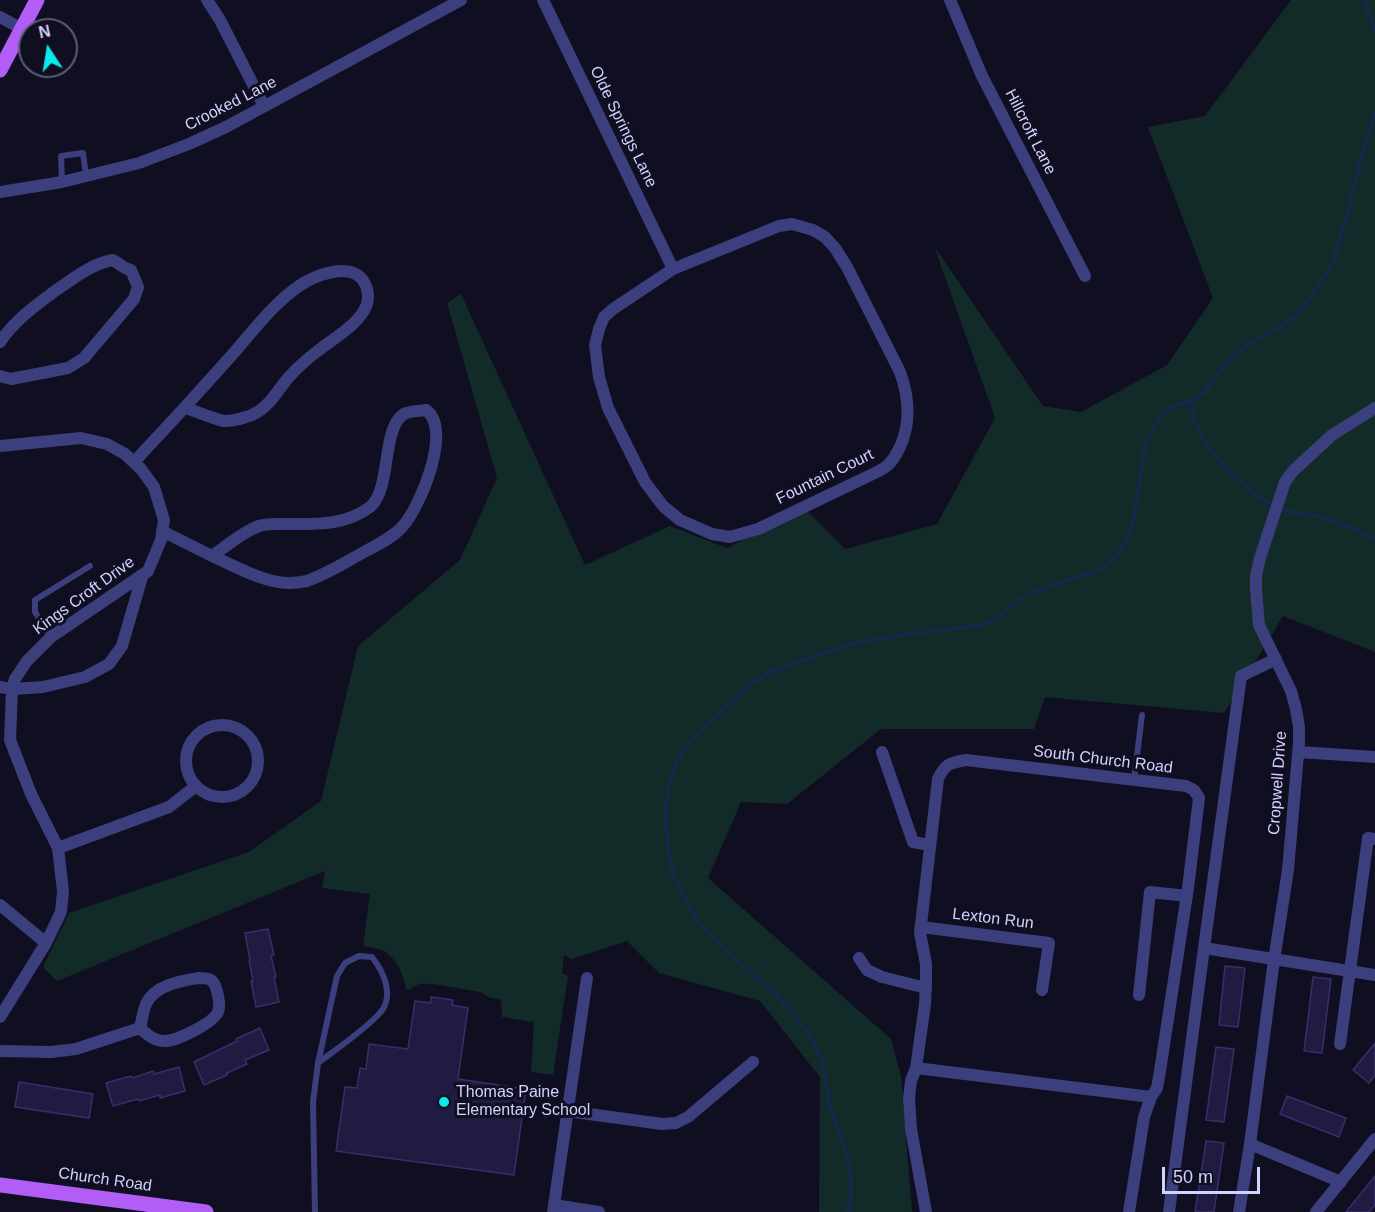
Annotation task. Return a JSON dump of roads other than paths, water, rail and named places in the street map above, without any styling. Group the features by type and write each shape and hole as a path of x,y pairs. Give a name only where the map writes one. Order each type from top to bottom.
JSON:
{"main road":[{"path":"28,18 37,0"},
{"path":"0,70 18,36"},
{"name":"Church Road","path":"0,1185 206,1212"}],"street":[{"path":"207,0 220,20 264,106"},
{"name":"Crooked Lane","path":"0,192 62,182 139,164 189,144 226,127 461,0"},
{"name":"Olde Springs Lane","path":"543,0 673,269"},
{"name":"Hillcroft Lane","path":"950,0 982,76 1085,276"},
{"path":"0,16 18,27"},
{"name":"Fountain Court","path":"792,224 813,230 825,237 847,267 900,372 904,385 908,408 905,435 889,464 877,472 758,529 730,537 712,534 680,520 663,506 645,482 608,408 599,377 595,345 604,317 673,269 779,226 792,224"},
{"path":"0,342 8,330 26,312 81,273 102,262 113,260 131,270 138,287 134,299 84,358 68,368 11,379 0,376"},
{"path":"134,462 278,304 300,286 324,275 344,270 354,272 363,279 368,288 368,300 364,312 290,375 266,407 258,413 246,418 225,421 185,408"},
{"name":"Cropwell Drive","path":"1239,1212 1288,870 1299,752 1299,727 1291,691 1259,625 1256,575 1264,542 1285,482 1293,471 1332,435 1375,408"},
{"path":"162,531 212,556 261,578 288,583 306,581 338,567 388,538 410,518 422,494 436,453 434,421 430,412 426,410 405,413 399,419 393,428 376,502 361,514 328,524 268,524 241,536 212,556"},
{"name":"Kings Croft Drive","path":"0,446 81,438 107,444 125,454 141,469 154,487 164,520 161,540 148,571 51,637 27,661 6,688 10,740 31,794 58,848 63,891 61,912 46,943 0,1017"},
{"path":"6,688 43,687 85,677 109,664 122,646 142,577"},
{"path":"1169,1212 1241,676 1276,659"},
{"path":"225,724 246,734 254,743 258,755 258,768 254,779 246,789 223,798 210,796 196,786 191,782 186,771 185,759 188,748 202,730 225,724"},
{"path":"882,752 913,842 930,845"},
{"path":"1299,752 1375,757"},
{"name":"South Church Road","path":"926,1212 911,1129 909,1098 911,1081 916,1068 926,988 926,964 920,933 938,779 943,767 952,762 966,760 1186,786 1194,790 1199,798 1157,1088 1144,1117 1129,1212"},
{"path":"58,848 169,807 196,786"},
{"path":"1340,1044 1368,838 1375,839"},
{"path":"1139,994 1150,892 1186,896"},
{"path":"0,905 46,943"},
{"name":"Lexton Run","path":"921,927 1049,943 1042,990"},
{"path":"1204,948 1375,975"},
{"path":"859,958 867,970 882,977 926,988"},
{"path":"198,978 210,978 215,984 219,1004 218,1011 212,1020 178,1038 165,1041 151,1038 140,1028 145,1005 151,996 162,988 183,980 198,978"},
{"path":"587,978 553,1208 599,1212"},
{"path":"0,1051 51,1052 76,1049 140,1028"},
{"path":"567,1111 662,1124 676,1123 688,1117 753,1062"},
{"path":"916,1068 1151,1097"},
{"path":"1316,1212 1375,1139"},
{"path":"1250,1144 1341,1182"}],"lane":[{"path":"62,182 61,156 83,153 86,177"},
{"path":"51,637 34,612 35,600 90,566"},
{"path":"1133,780 1142,715"},
{"path":"315,1212 313,1102 318,1063 337,976 345,963 352,959 359,956 372,957 385,979 387,994 383,1009 368,1025 318,1063"}],"waterway":[{"path":"1364,0 1375,32"},
{"path":"848,1212 851,1177 847,1154 830,1105 821,1057 810,1035 777,996 697,921 676,881 668,848 665,811 675,764 686,747 706,725 753,683 771,672 852,644 982,625 997,618 1022,597 1099,571 1112,561 1122,548 1133,522 1144,451 1158,420 1170,407 1204,393 1226,364 1242,348 1293,319 1331,267 1348,215 1353,187 1375,112"},
{"path":"1191,400 1195,422 1204,441 1226,469 1259,497 1276,507 1298,514 1320,516 1375,538"}],"place":[{"name":"Thomas Paine Elementary School","path":"444,1102"}]}
